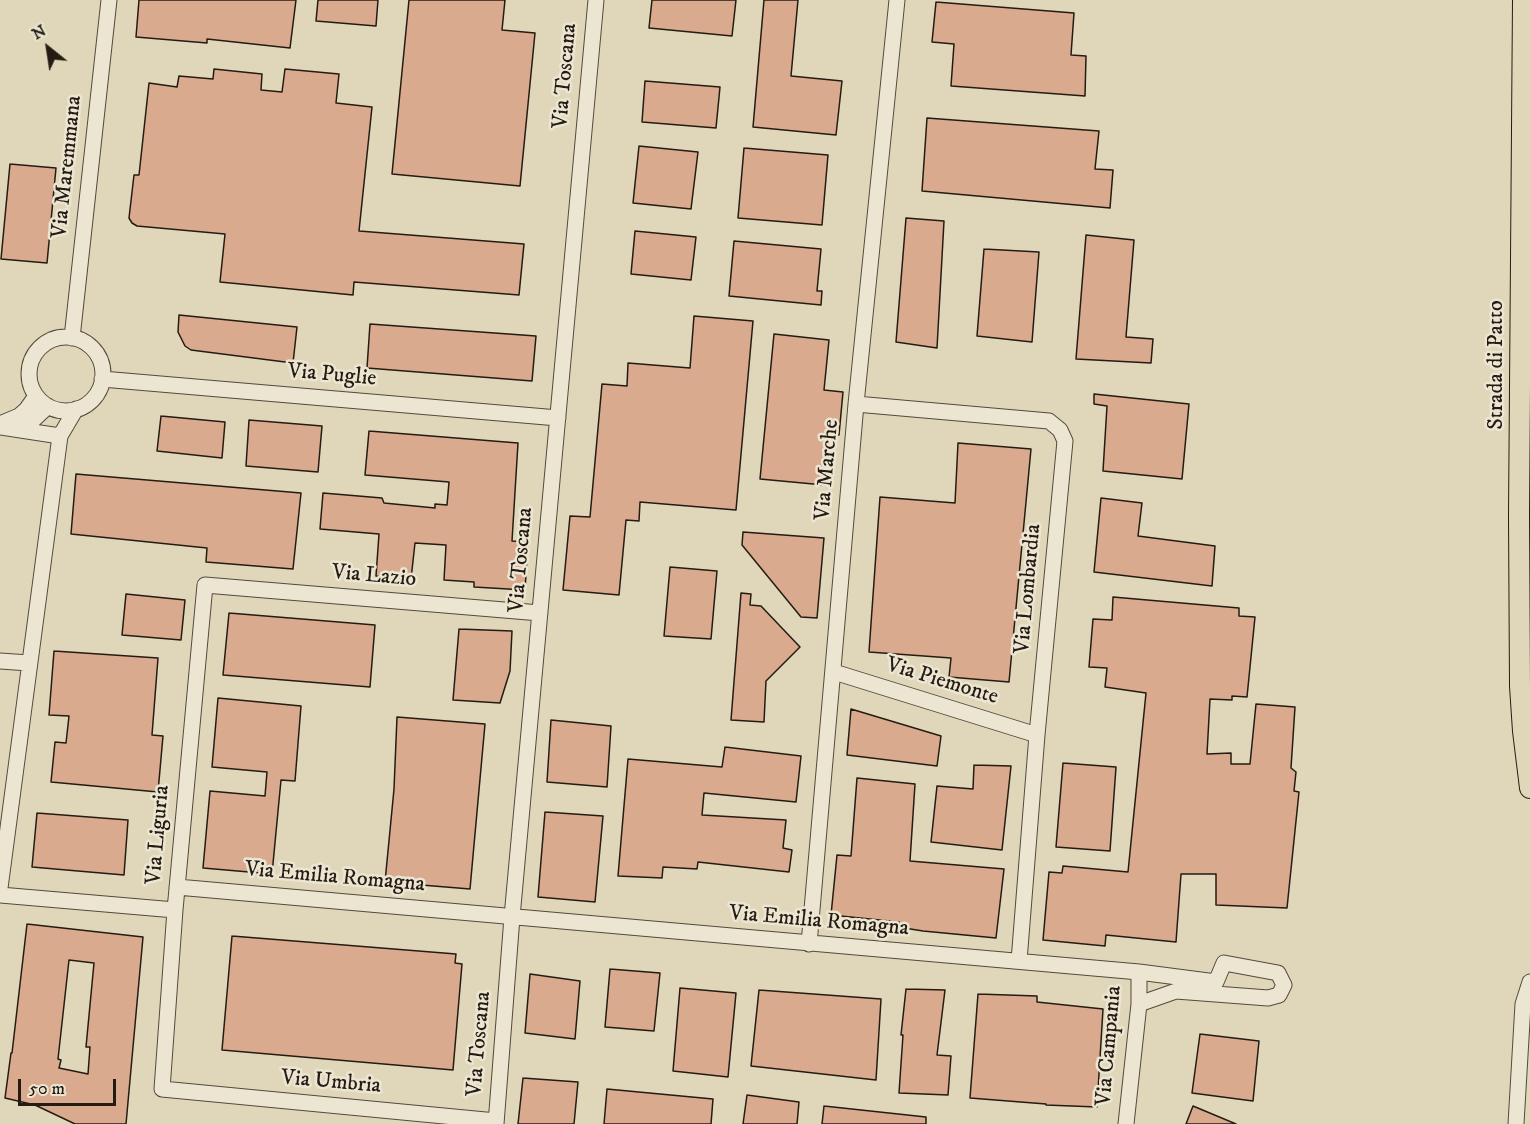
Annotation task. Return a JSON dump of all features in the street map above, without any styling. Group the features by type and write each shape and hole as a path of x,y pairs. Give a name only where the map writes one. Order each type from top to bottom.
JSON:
{"main road":[{"name":"Strada di Patto","path":"1522,0 1520,686 1530,788"}],"street":[{"name":"Via Maremmana","path":"72,338 109,0"},
{"name":"Via Toscana","path":"496,1122 512,916 596,0"},
{"name":"Via Marche","path":"809,944 856,404 897,0"},
{"path":"72,338 85,342 94,350 102,365 102,379 98,393 91,401 76,409 61,411 48,406 36,396 30,384 29,374 34,356 41,347 51,341 72,338"},
{"name":"Via Puglie","path":"102,379 558,418"},
{"path":"5,426 19,416 36,396"},
{"name":"Via Lombardia","path":"856,404 1049,421 1064,435 1019,961"},
{"path":"5,426 30,423 48,406"},
{"path":"0,888 28,663 60,436 76,409"},
{"path":"5,426 60,436"},
{"name":"Via Lazio","path":"206,585 540,613"},
{"name":"Via Liguria","path":"162,1089 177,887 206,585"},
{"path":"0,661 28,663"},
{"name":"Via Piemonte","path":"834,672 1037,735"},
{"name":"Via Emilia Romagna","path":"177,887 1019,961 1216,982 1224,963 1278,974 1284,985 1279,995 1268,998 1176,991 1139,1004"},
{"path":"0,895 175,910"},
{"name":"Via Campania","path":"1126,1124 1139,1004 1139,972"},
{"path":"1516,1124 1523,1004 1530,982"},
{"name":"Via Umbria","path":"162,1089 496,1122"}],"building":[{"path":"139,0 296,0 290,48 207,39 207,43 136,37"},
{"path":"318,0 378,0 376,26 316,21"},
{"path":"409,0 505,0 502,30 535,33 520,186 392,174"},
{"path":"652,0 736,0 732,36 649,28"},
{"path":"764,0 798,0 791,76 842,81 836,135 753,127"},
{"path":"936,2 1074,13 1071,55 1086,56 1085,96 951,86 954,44 932,42"},
{"path":"214,69 262,74 261,90 282,92 285,69 339,74 336,103 372,107 359,231 524,244 519,295 354,282 353,295 220,282 225,234 137,226 132,223 129,218 134,175 139,175 149,83 177,87 179,76 213,79"},
{"path":"645,81 720,87 716,128 642,122"},
{"path":"927,118 1099,131 1095,169 1113,170 1110,208 922,191"},
{"path":"639,146 698,152 691,209 633,203"},
{"path":"744,148 828,155 822,225 738,218"},
{"path":"10,164 56,168 47,263 1,259"},
{"path":"906,218 944,221 937,348 896,342"},
{"path":"635,231 696,237 691,280 631,274"},
{"path":"1086,235 1134,240 1126,337 1153,339 1151,363 1076,359"},
{"path":"734,241 821,249 817,291 822,291 821,305 729,296"},
{"path":"984,249 1039,252 1032,342 977,336"},
{"path":"179,315 297,327 293,363 191,350 185,346 178,332"},
{"path":"694,316 753,321 736,510 640,502 639,521 626,520 619,595 563,590 570,516 590,517 602,384 627,386 628,363 690,368"},
{"path":"370,324 536,336 532,381 367,368"},
{"path":"774,334 829,340 824,390 843,392 839,435 829,434 824,485 760,479"},
{"path":"1094,394 1189,404 1182,479 1103,471 1107,406 1094,404"},
{"path":"161,416 225,422 222,458 157,451"},
{"path":"249,420 322,426 318,472 246,466"},
{"path":"369,431 518,443 512,541 528,542 525,590 474,587 474,582 444,580 446,545 415,543 411,579 376,576 379,534 320,529 323,493 382,498 384,503 435,508 435,504 447,505 449,482 365,475"},
{"path":"958,443 1031,449 1009,682 949,677 951,658 869,652 880,497 955,503"},
{"path":"76,474 301,493 293,569 206,562 207,548 71,534"},
{"path":"1101,498 1142,503 1138,536 1215,546 1212,586 1094,572"},
{"path":"743,532 824,538 817,618 801,617 742,545"},
{"path":"670,567 717,571 711,639 664,636"},
{"path":"741,593 751,594 750,605 761,606 800,647 766,681 764,722 731,720"},
{"path":"126,594 185,600 181,640 122,635"},
{"path":"1113,597 1239,608 1239,616 1255,617 1247,697 1232,696 1232,700 1210,699 1207,754 1231,753 1231,764 1250,764 1256,704 1295,707 1291,768 1296,772 1294,791 1299,792 1287,908 1216,905 1216,874 1181,874 1176,942 1106,935 1105,946 1043,940 1049,872 1062,873 1063,866 1128,872 1146,693 1105,687 1107,668 1089,667 1093,619 1112,620"},
{"path":"229,613 375,625 370,687 223,675"},
{"path":"459,629 512,631 510,671 500,703 453,700"},
{"path":"54,651 158,658 152,735 163,736 158,792 51,782 55,742 66,743 69,716 49,715"},
{"path":"218,698 301,706 295,781 281,780 272,874 203,868 210,791 265,796 267,772 212,767"},
{"path":"851,709 941,736 937,766 847,755"},
{"path":"397,717 485,724 470,889 385,882 394,789"},
{"path":"551,720 611,726 607,787 547,782"},
{"path":"725,747 801,756 796,802 704,793 702,815 786,820 783,848 792,850 789,872 698,862 697,869 663,867 662,878 618,876 628,759 722,767"},
{"path":"1063,763 1116,767 1110,851 1056,847"},
{"path":"974,765 1011,766 1002,850 931,842 937,786 973,789"},
{"path":"857,778 915,784 910,861 1004,869 996,938 923,931 898,927 899,922 831,915 837,855 851,856"},
{"path":"545,812 603,816 595,902 538,897"},
{"path":"37,813 128,820 124,875 32,867"},
{"path":"27,924 143,937 126,1124 75,1124 35,1105 5,1098","holes":["69,960 94,963 86,1047 90,1047 88,1074 59,1068 61,1060 58,1059"]},
{"path":"232,936 456,954 455,963 462,964 453,1070 222,1050"},
{"path":"610,969 660,973 654,1031 605,1027"},
{"path":"530,974 580,981 575,1039 525,1033"},
{"path":"680,988 736,993 728,1077 673,1071"},
{"path":"906,989 945,990 937,1055 951,1056 948,1095 899,1093 903,1035 901,1035"},
{"path":"759,990 881,999 876,1080 751,1066"},
{"path":"978,994 1037,996 1037,1002 1103,1009 1097,1107 970,1098"},
{"path":"1200,1034 1259,1041 1253,1101 1192,1093"},
{"path":"523,1078 578,1082 574,1124 518,1124"},
{"path":"607,1089 713,1099 711,1124 604,1124"},
{"path":"747,1095 799,1102 797,1124 743,1124"},
{"path":"824,1106 926,1117 926,1124 822,1124"},
{"path":"1193,1106 1236,1124 1186,1124"}]}
